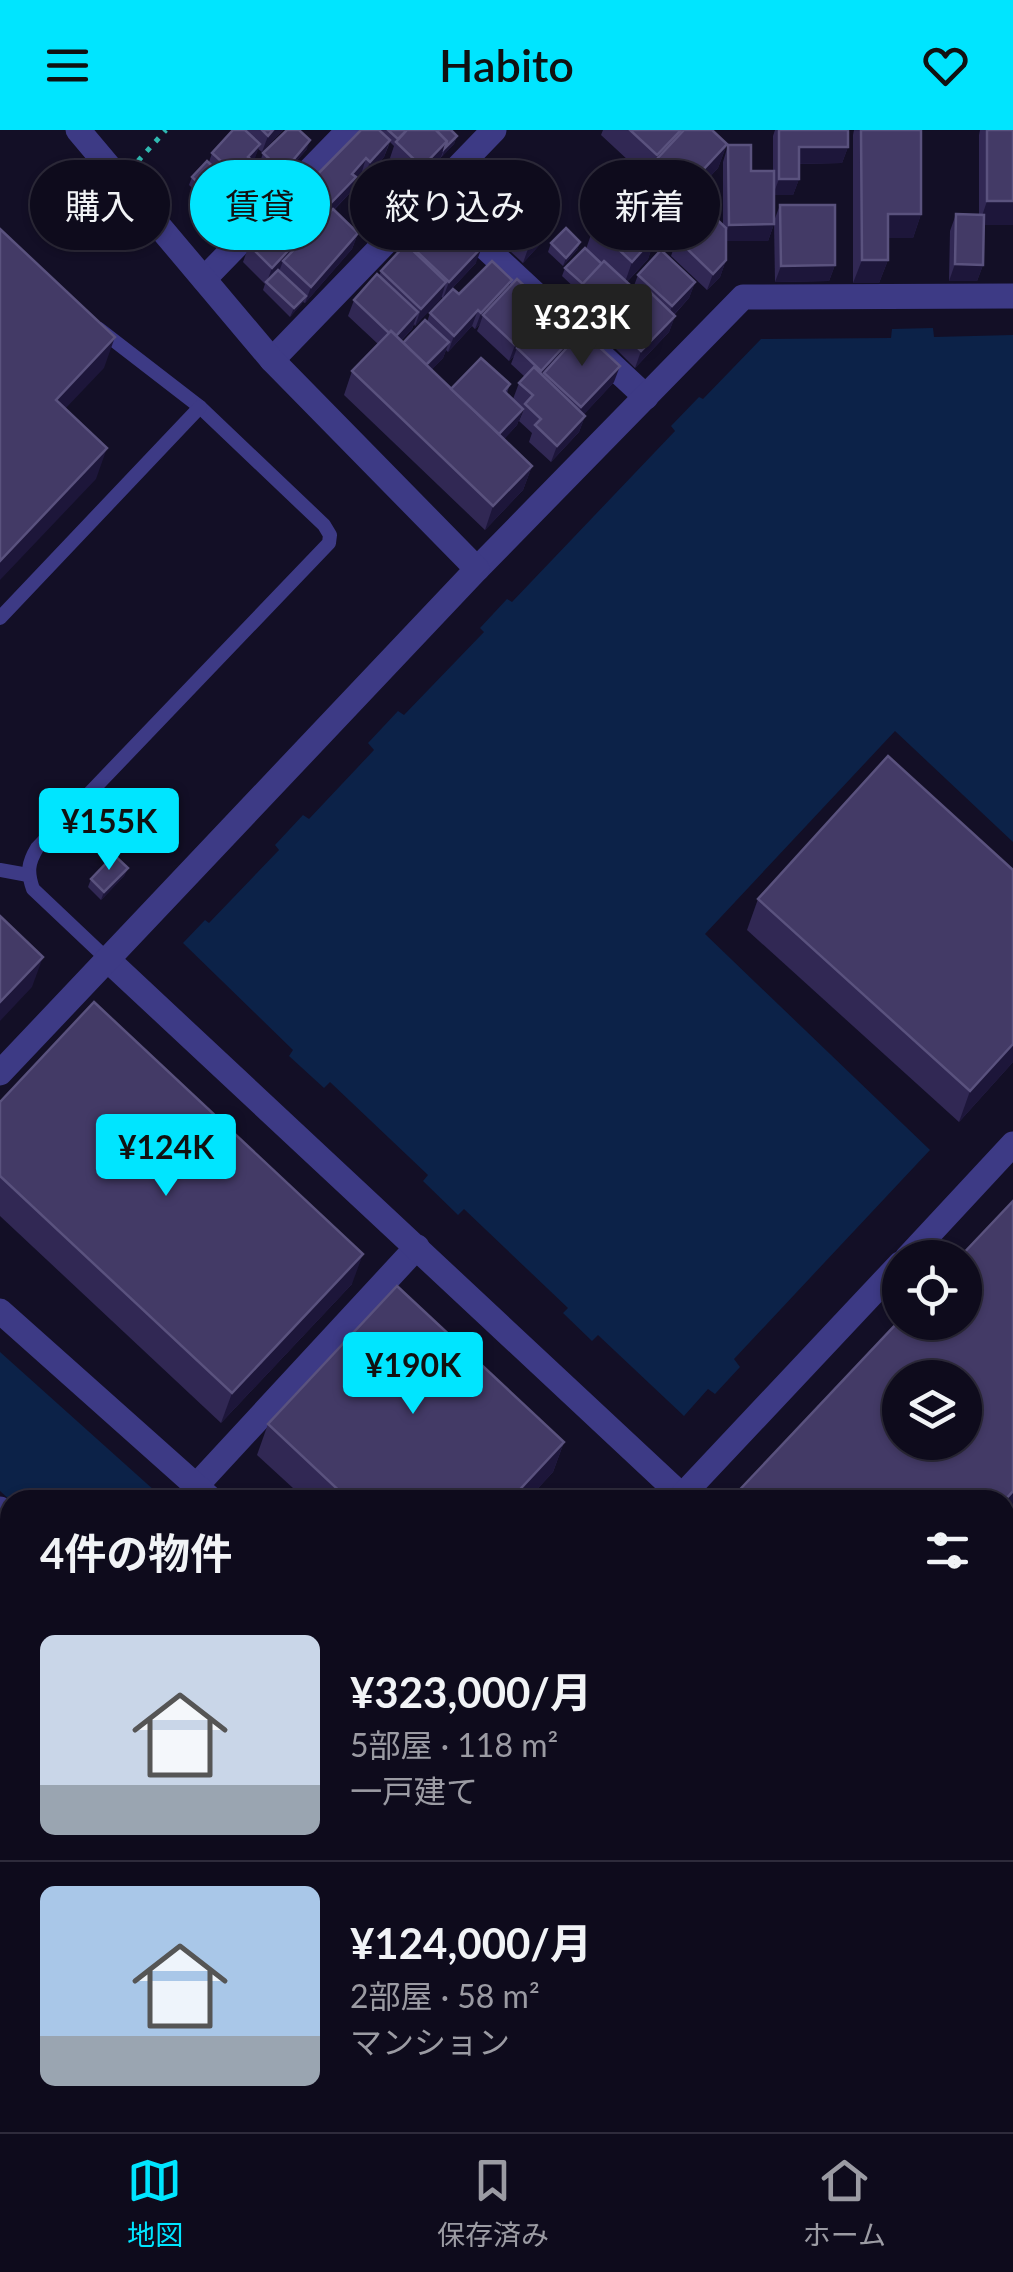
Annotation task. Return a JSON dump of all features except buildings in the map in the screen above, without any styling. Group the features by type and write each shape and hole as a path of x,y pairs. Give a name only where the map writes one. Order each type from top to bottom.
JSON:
{"street":[{"path":"78,130 105,160"},
{"path":"204,280 349,130"},
{"path":"463,160 487,133"},
{"path":"170,238 272,360 477,569"},
{"path":"272,360 379,250"},
{"path":"487,250 646,397"},
{"path":"0,1073 477,569 744,298 1013,296"},
{"path":"107,959 418,1247 672,1490"},
{"path":"923,1240 1013,1144"},
{"path":"207,1490 418,1247"},
{"path":"688,1490 882,1283"},
{"path":"0,1312 201,1490"}],"lane":[{"path":"91,322 200,407 330,535 329,544 37,848 30,860 28,875 33,889 107,959"},
{"path":"0,618 200,407"},
{"path":"0,870 28,875"}],"path":[{"path":"137,160 166,130"}],"water":[{"path":"933,328 934,337 1013,335 1013,842 895,731 705,934 930,1150 734,1359 740,1367 715,1394 708,1389 684,1416 598,1335 592,1341 563,1313 568,1308 464,1209 458,1215 423,1181 428,1175 330,1082 324,1088 289,1056 293,1050 183,943 205,920 209,923 279,850 275,845 303,815 309,819 374,750 368,743 398,711 404,715 484,632 480,628 507,599 512,602 675,431 671,426 761,339 891,338 892,329"},
{"path":"0,1352 154,1490 0,1490"}]}
